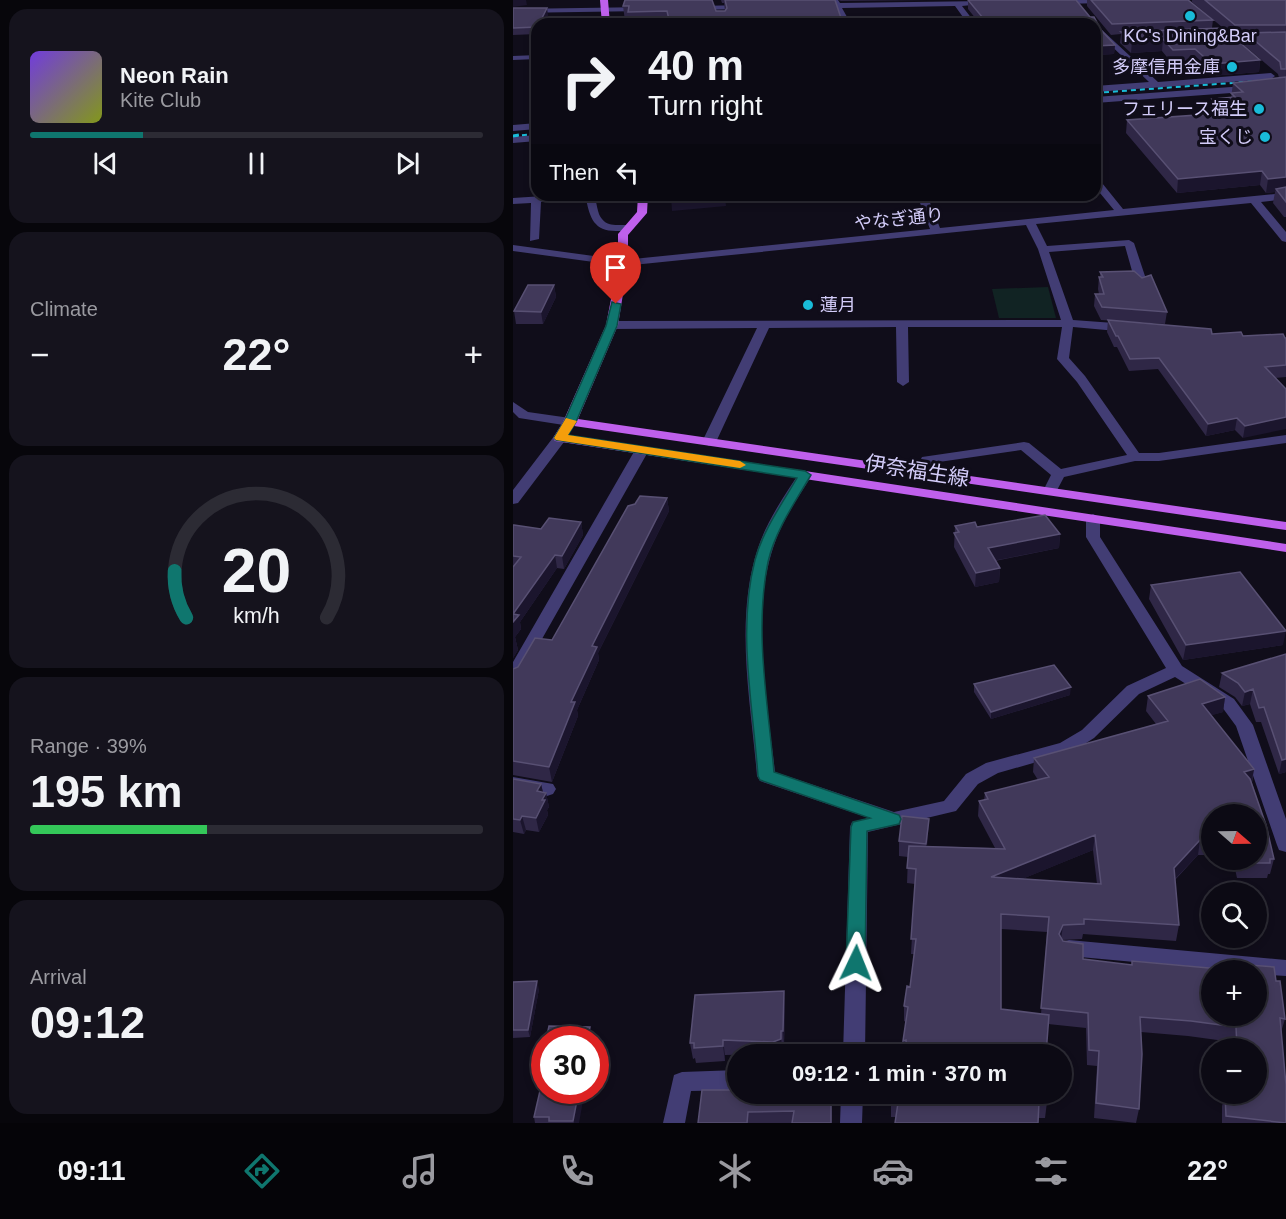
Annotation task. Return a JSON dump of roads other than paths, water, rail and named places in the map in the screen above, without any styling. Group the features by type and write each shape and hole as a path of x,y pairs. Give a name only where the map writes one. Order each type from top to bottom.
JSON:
{"main road":[{"path":"604,0 606,18"},
{"path":"560,438 570,422 612,326 623,263 623,234 642,213 643,201"},
{"name":"伊奈福生線","path":"570,422 1286,526"},
{"name":"伊奈福生線","path":"560,438 1286,549"}],"street":[{"path":"1076,1 1083,9"},
{"path":"1053,2 1112,1"},
{"path":"955,2 967,18"},
{"path":"836,3 844,18"},
{"path":"813,6 836,3 993,3"},
{"path":"684,8 753,7"},
{"path":"513,11 650,9"},
{"path":"1101,32 1155,84"},
{"path":"1221,34 1240,50 1286,47"},
{"path":"1107,39 1119,38"},
{"path":"1229,41 1286,40"},
{"path":"513,58 531,57"},
{"path":"1264,69 1285,87"},
{"path":"1101,88 1271,76"},
{"path":"1101,100 1285,87"},
{"path":"513,128 531,126"},
{"path":"513,140 531,138"},
{"path":"1101,188 1121,213"},
{"name":"やなぎ通り","path":"513,248 623,263 1286,196"},
{"path":"513,201 531,200"},
{"path":"1254,200 1286,239"},
{"path":"534,239 536,201"},
{"path":"591,201 596,220 607,228 629,228"},
{"path":"909,204 917,201"},
{"path":"924,201 936,232"},
{"path":"1030,222 1043,249 1068,323 1063,359 1081,379 1135,457"},
{"path":"1043,249 1129,243 1142,285"},
{"path":"612,326 763,327 1068,323 1137,328"},
{"path":"902,325 903,382"},
{"path":"709,442 763,327"},
{"path":"513,406 524,415 570,422"},
{"path":"513,500 560,438"},
{"path":"1058,474 1135,457 1159,457 1286,439"},
{"path":"921,472 927,460 1024,446 1058,474"},
{"path":"513,675 642,450"},
{"path":"1050,491 1058,474"},
{"path":"805,475 773,530 762,560 754,626 766,776 893,819"},
{"path":"1092,518 1093,537 1176,670 1228,703 1244,725 1284,833"},
{"path":"854,1044 859,827 950,806 972,778 992,768 1066,748 1088,734 1133,690 1176,670"},
{"path":"513,784 547,789"},
{"path":"1069,948 1286,968"},
{"path":"673,1123 682,1082 727,1080"},
{"path":"851,1123 852,1104"}],"railway":[{"path":"1101,93 1286,79"},
{"path":"513,136 531,134"},
{"path":"513,136 519,135"}],"place":[{"name":"KC's Dining&Bar","path":"1190,16"},
{"name":"多摩信用金庫","path":"1232,67"},
{"name":"フェリース福生","path":"1259,109"},
{"name":"宝くじ","path":"1265,137"},
{"name":"蓮月","path":"808,305"}]}
